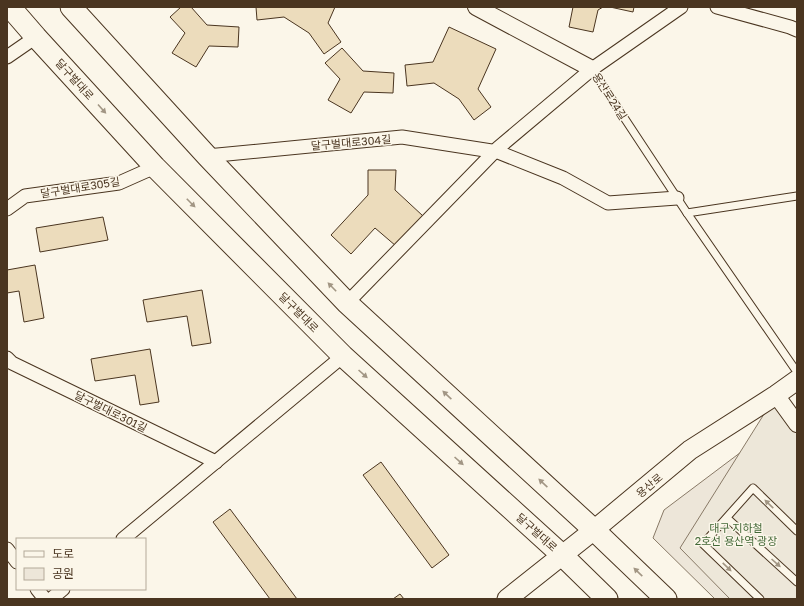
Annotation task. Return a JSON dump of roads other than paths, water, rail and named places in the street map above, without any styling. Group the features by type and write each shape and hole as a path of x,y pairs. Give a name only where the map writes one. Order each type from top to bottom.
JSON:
{"main road":[{"name":"달구벌대로","path":"10,7 155,167 343,356 563,556 607,599"},
{"path":"71,7 207,156 347,302 594,530 666,599"},
{"name":"용산로","path":"507,599 563,556 690,450 797,380"}],"street":[{"name":"용산로24길","path":"476,7 592,69"},
{"path":"347,302 495,152 592,69 681,7"},
{"path":"717,7 797,30"},
{"path":"7,58 36,37"},
{"name":"달구벌대로304길","path":"207,156 402,137 495,152 563,178 608,203 677,198"},
{"name":"달구벌대로305길","path":"7,209 25,196 119,183 155,167"},
{"path":"124,538 343,356"},
{"name":"달구벌대로301길","path":"8,365 216,462"},
{"path":"776,395 797,424"},
{"path":"7,549 16,561"},
{"path":"38,590 45,599"},
{"path":"51,599 62,590"}],"lane":[{"name":"용산로24길","path":"592,69 687,213 797,372"},
{"path":"687,213 797,196"},
{"path":"760,599 703,544 753,488 797,531"},
{"path":"726,518 797,582"}],"park label":[{"name":"대구 지하철 2호선 용산역 광장","path":"736,533"}]}
